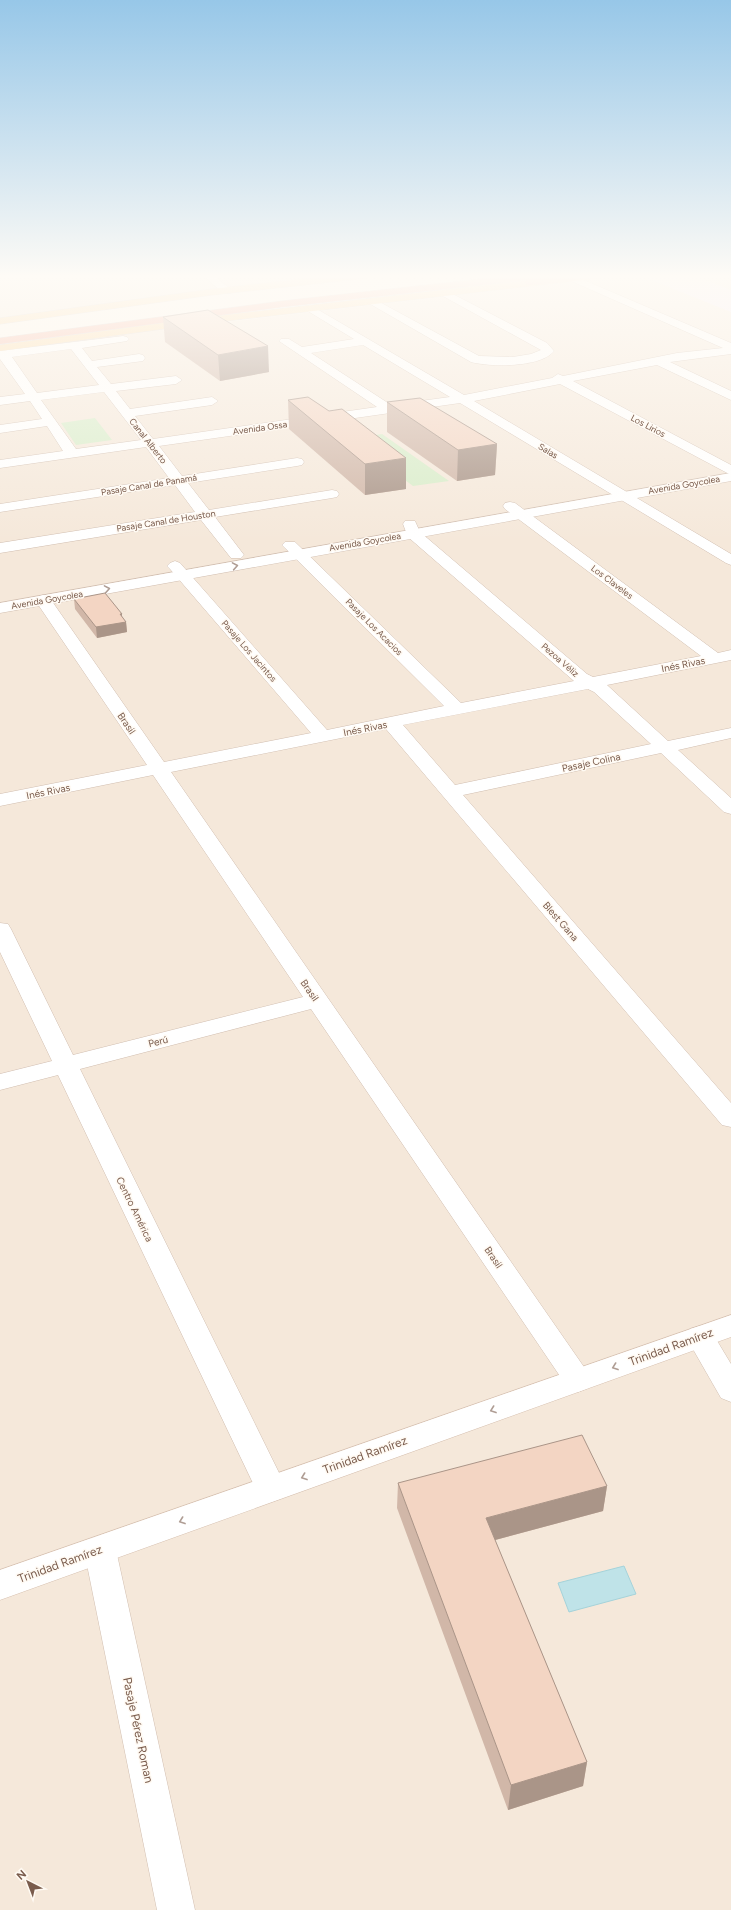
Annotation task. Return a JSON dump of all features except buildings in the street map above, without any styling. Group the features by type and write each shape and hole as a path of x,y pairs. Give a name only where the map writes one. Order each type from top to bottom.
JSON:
{"street":[{"path":"7,364 11,374 33,397 72,454"},
{"path":"88,365 94,364"},
{"path":"320,364 390,410"},
{"name":"Salas","path":"404,364 729,558"},
{"name":"Los Lirios","path":"531,364 730,472"},
{"name":"Avenida Ossa","path":"0,464 463,399 644,364"},
{"path":"665,364 731,396"},
{"name":"Canal Alberto","path":"88,365 236,555"},
{"path":"0,402 176,380"},
{"path":"126,413 212,401"},
{"path":"0,429 50,422"},
{"name":"Pasaje Canal de Panamá","path":"0,508 297,462"},
{"name":"Avenida Goycolea","path":"0,608 178,571 730,472"},
{"name":"Pasaje Canal de Houston","path":"0,548 332,494"},
{"name":"Los Claveles","path":"516,510 723,657"},
{"name":"Pezoa Véliz","path":"412,529 581,678 600,688 731,808"},
{"name":"Avenida Goycolea","path":"0,596 178,571 236,555 295,550"},
{"name":"Pasaje Los Acacios","path":"295,550 457,709"},
{"name":"Pasaje Los Jacintos","path":"178,571 323,736"},
{"name":"Brasil","path":"43,600 578,1380"},
{"name":"Inés Rivas","path":"0,800 723,657"},
{"name":"Blest Gana","path":"390,723 731,1119"},
{"name":"Pasaje Colina","path":"450,792 731,733"},
{"name":"Centro América","path":"0,929 270,1489"},
{"name":"Perú","path":"0,1082 317,1000"},
{"name":"Trinidad Ramírez","path":"0,1585 731,1326"},
{"path":"700,1337 731,1390"},
{"name":"Pasaje Pérez Roman","path":"100,1550 176,1910"}],"shaded area":[{"path":"0,364 731,364 731,1910 0,1910"}],"green space":[{"path":"95,418 112,440 76,445 61,423"},
{"path":"382,434 449,481 413,486 350,439"}],"water":[{"path":"624,1566 636,1594 569,1612 558,1583"}]}
